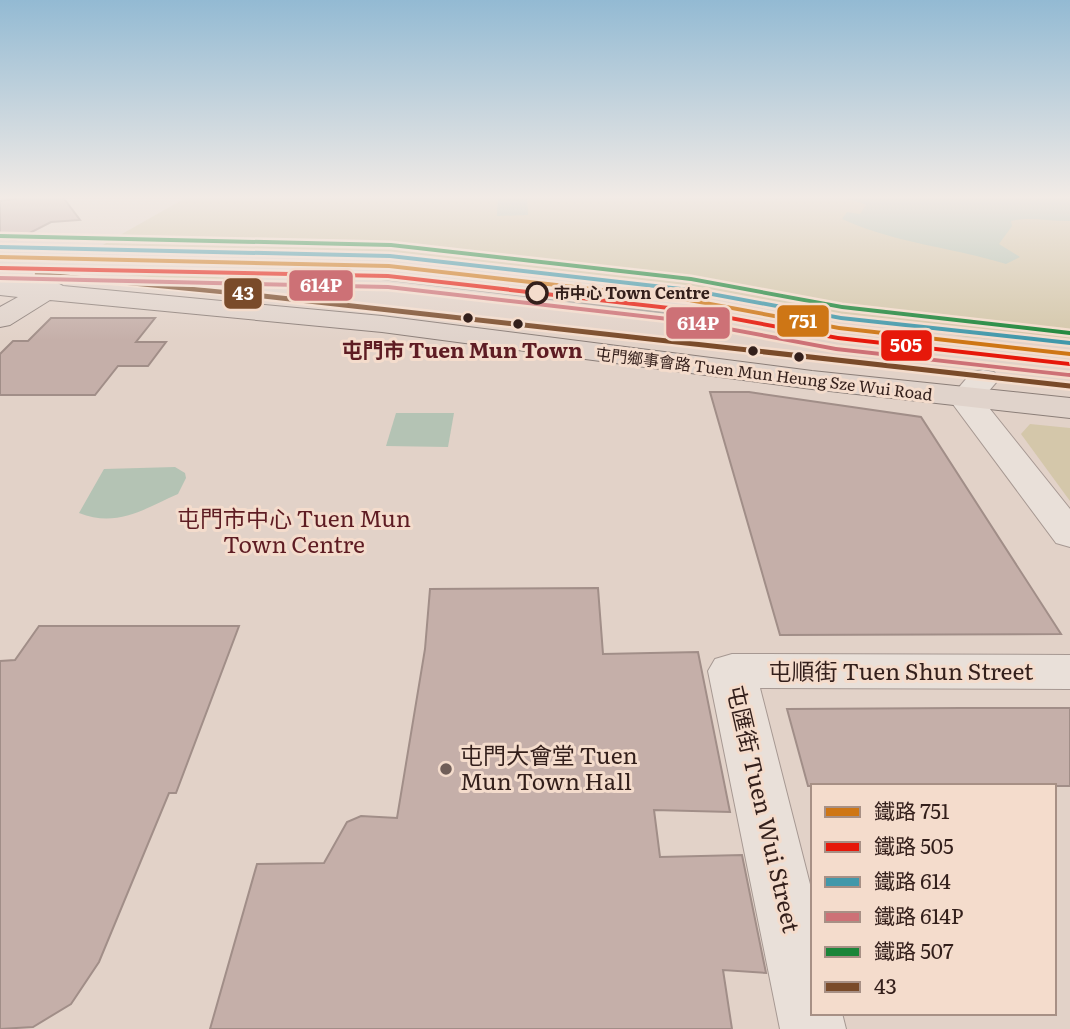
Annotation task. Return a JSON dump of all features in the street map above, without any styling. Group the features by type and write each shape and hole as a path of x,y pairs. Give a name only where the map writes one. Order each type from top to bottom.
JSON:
{"main road":[{"name":"屯門鄉事會路 Tuen Mun Heung Sze Wui Road","path":"3,285 51,281 247,309 974,389 1070,408"},
{"path":"0,319 51,281"},
{"name":"屯門鄉事會路 Tuen Mun Heung Sze Wui Road","path":"974,389 1070,387"}],"street":[{"path":"974,389 1070,535"},
{"name":"屯順街 Tuen Shun Street","path":"732,671 1070,672"},
{"name":"屯匯街 Tuen Wui Street","path":"732,671 813,1029"}],"shaded area":[{"path":"104,244 1070,244 1070,345 967,337 508,266 377,253 92,251"},
{"path":"924,244 999,244 1020,257 1006,264"},
{"path":"82,271 215,277 305,285 299,290"},
{"path":"396,413 454,413 448,447 386,446"},
{"path":"1030,424 1070,428 1070,501 1021,434"},
{"path":"175,467 185,473 186,478 178,494 142,511 118,518 93,517 79,513 104,469"}],"building":[{"path":"51,318 155,318 136,342 166,342 148,366 118,366 95,395 0,395 0,354 13,341 28,341"},
{"path":"710,392 749,392 921,417 1061,634 780,635"},
{"name":"屯門大會堂 Tuen Mun Town Hall","path":"598,588 603,654 698,652 730,812 654,810 660,857 742,855 766,973 723,970 732,1029 210,1029 257,864 324,863 347,822 361,816 397,818 425,649 430,589"},
{"path":"39,626 239,626 176,793 169,793 99,962 71,1004 33,1027 0,1029 0,661 15,660"},
{"path":"1070,708 1070,786 808,786 787,709"}],"tram line":[{"path":"176,270 373,278 810,330"}],"rail line":[{"name":"507","path":"348,244 391,245 691,279 842,307 1070,333"},
{"name":"614","path":"0,247 390,256 690,290 841,318 1070,343"},
{"name":"751","path":"0,257 389,266 689,300 839,328 1070,354"},
{"name":"505","path":"0,268 388,276 687,310 838,338 1069,364"},
{"name":"614P","path":"0,278 388,287 686,321 836,349 1068,375"}],"transit line":[{"name":"43","path":"37,274 295,299 1070,386"}],"place":[{"name":"市中心 Town Centre","path":"537,293"},
{"name":"屯門大會堂 Tuen Mun Town Hall","path":"446,769"}],"district":[{"name":"屯門市 Tuen Mun Town","path":"462,351"},
{"name":"屯門市中心 Tuen Mun Town Centre","path":"294,532"}]}
